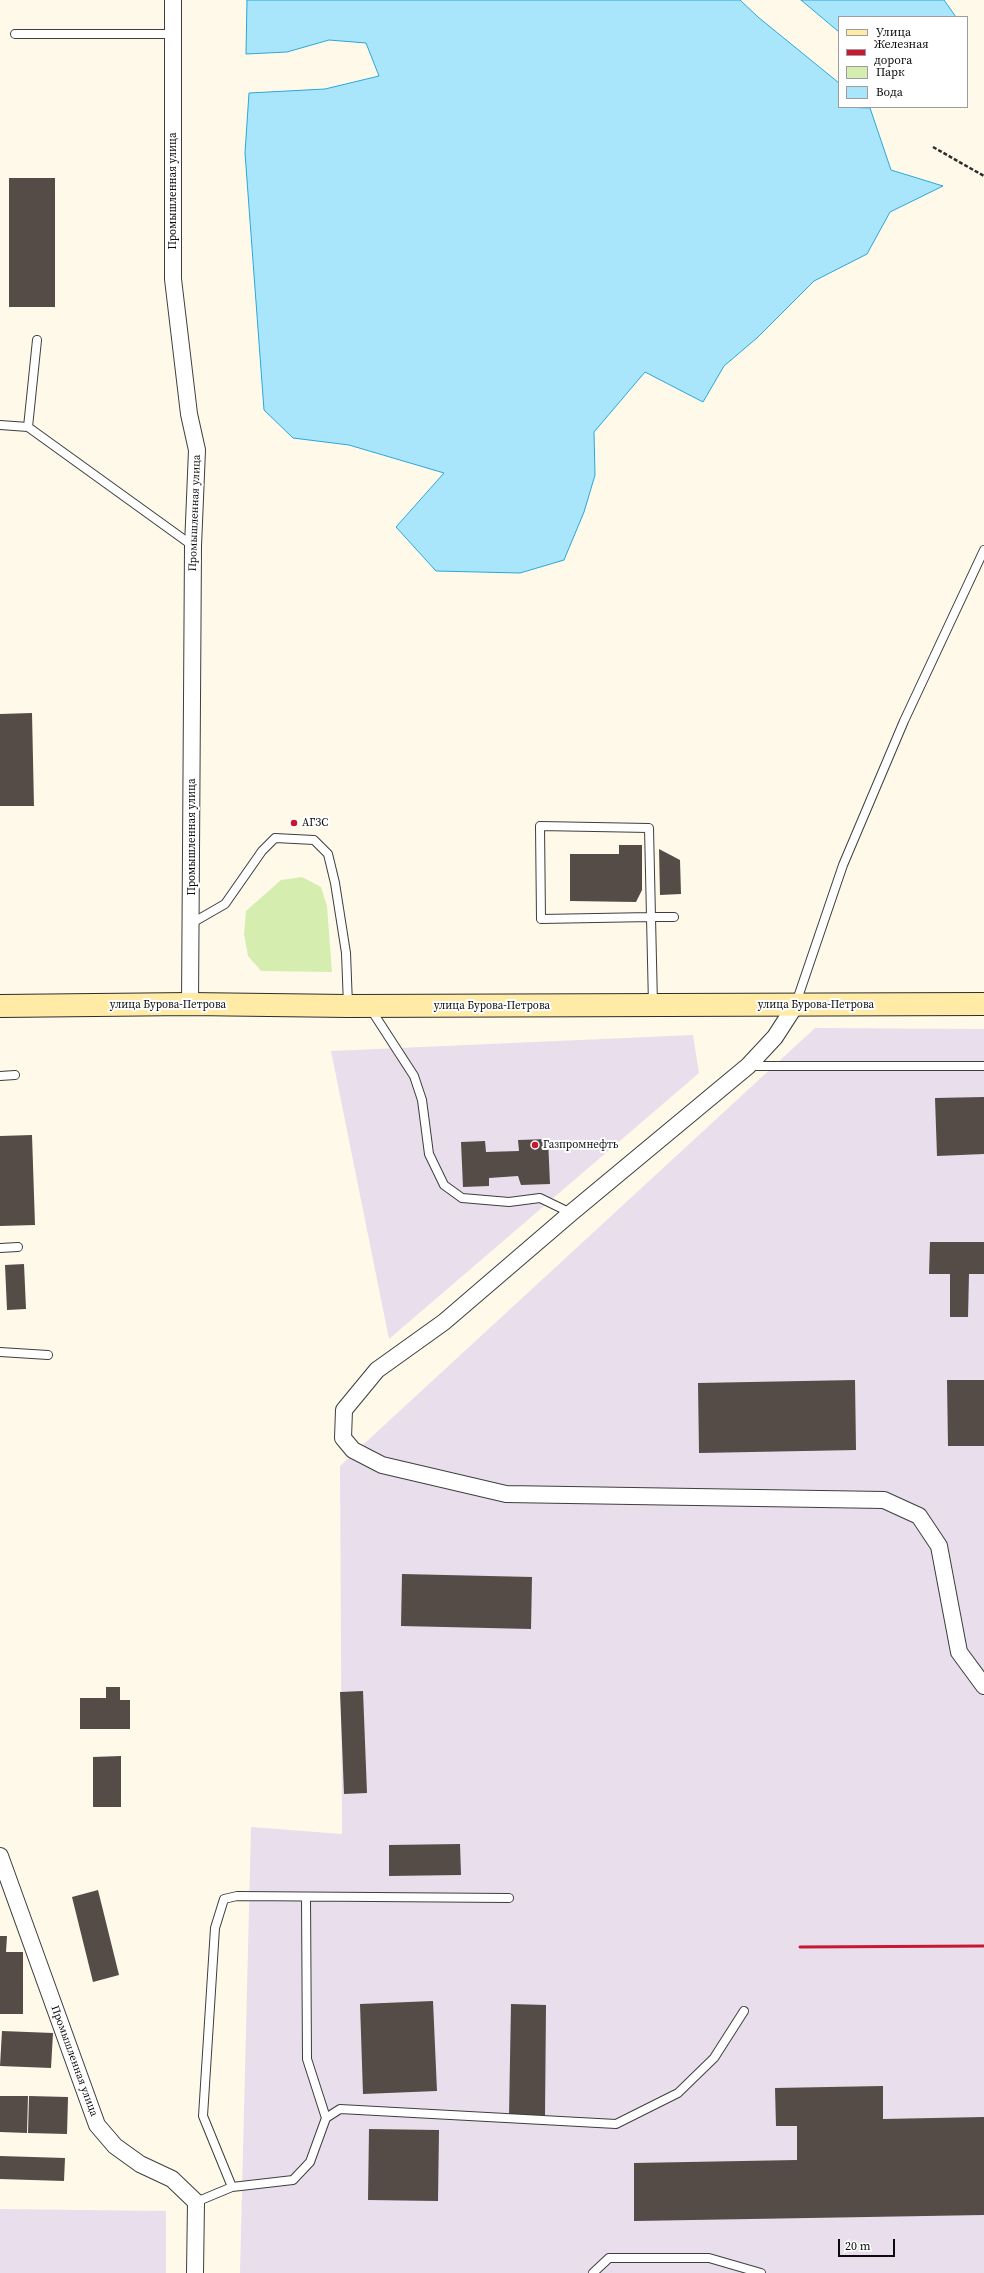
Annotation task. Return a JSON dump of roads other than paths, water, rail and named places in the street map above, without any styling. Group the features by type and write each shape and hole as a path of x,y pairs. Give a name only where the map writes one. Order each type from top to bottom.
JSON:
{"main road":[{"name":"улица Бурова-Петрова","path":"0,1006 190,1004 358,1006 795,1006 984,1004"}],"street":[{"name":"Промышленная улица","path":"173,0 173,279 189,414 197,450 192,546 192,923 190,1004"},
{"path":"795,1006 775,1037 748,1066 571,1213 444,1322 377,1370 344,1410 343,1438 353,1450 382,1464 506,1494 884,1500 919,1516 939,1546 959,1652 984,1686"},
{"name":"Промышленная улица","path":"0,1856 97,2124 115,2146 140,2164 172,2180 196,2202"},
{"path":"195,2273 196,2202"}],"lane":[{"path":"15,34 173,34"},
{"path":"28,427 36,340"},
{"path":"0,425 28,427 192,546"},
{"path":"795,1006 843,865 904,721 984,550"},
{"path":"653,1006 651,917 649,828 540,826 541,919 651,917 674,917"},
{"path":"192,923 225,904 262,851 276,838 314,840 328,854 335,883 346,953 358,1006 414,1076 422,1100 429,1154 444,1185 462,1198 509,1202 540,1198 571,1213"},
{"path":"748,1066 984,1066"},
{"path":"0,1076 14,1075"},
{"path":"0,1248 18,1247"},
{"path":"0,1352 48,1355"},
{"path":"232,2186 203,2116 215,1928 224,1899 237,1896 509,1898"},
{"path":"306,1897 307,2058 326,2118"},
{"path":"196,2202 232,2186 293,2180 310,2162 326,2118 340,2109 616,2124 678,2093 714,2058 744,2011"},
{"path":"593,2273 609,2258 708,2258 761,2273"}],"water":[{"path":"247,0 740,0 758,17 838,82 838,108 870,108 891,170 943,186 890,212 867,254 814,281 758,337 724,366 703,402 645,372 594,432 595,475 584,512 564,560 520,573 436,571 396,527 444,473 349,445 293,438 264,410 245,153 249,93 325,89 379,76 366,43 329,40 287,52 246,54"},
{"path":"801,0 944,0 955,16 838,16 838,31"}],"railway":[{"path":"800,1947 984,1946"}],"place":[{"name":"АГЗС","path":"294,823"},
{"name":"Газпромнефть","path":"535,1145"}]}
